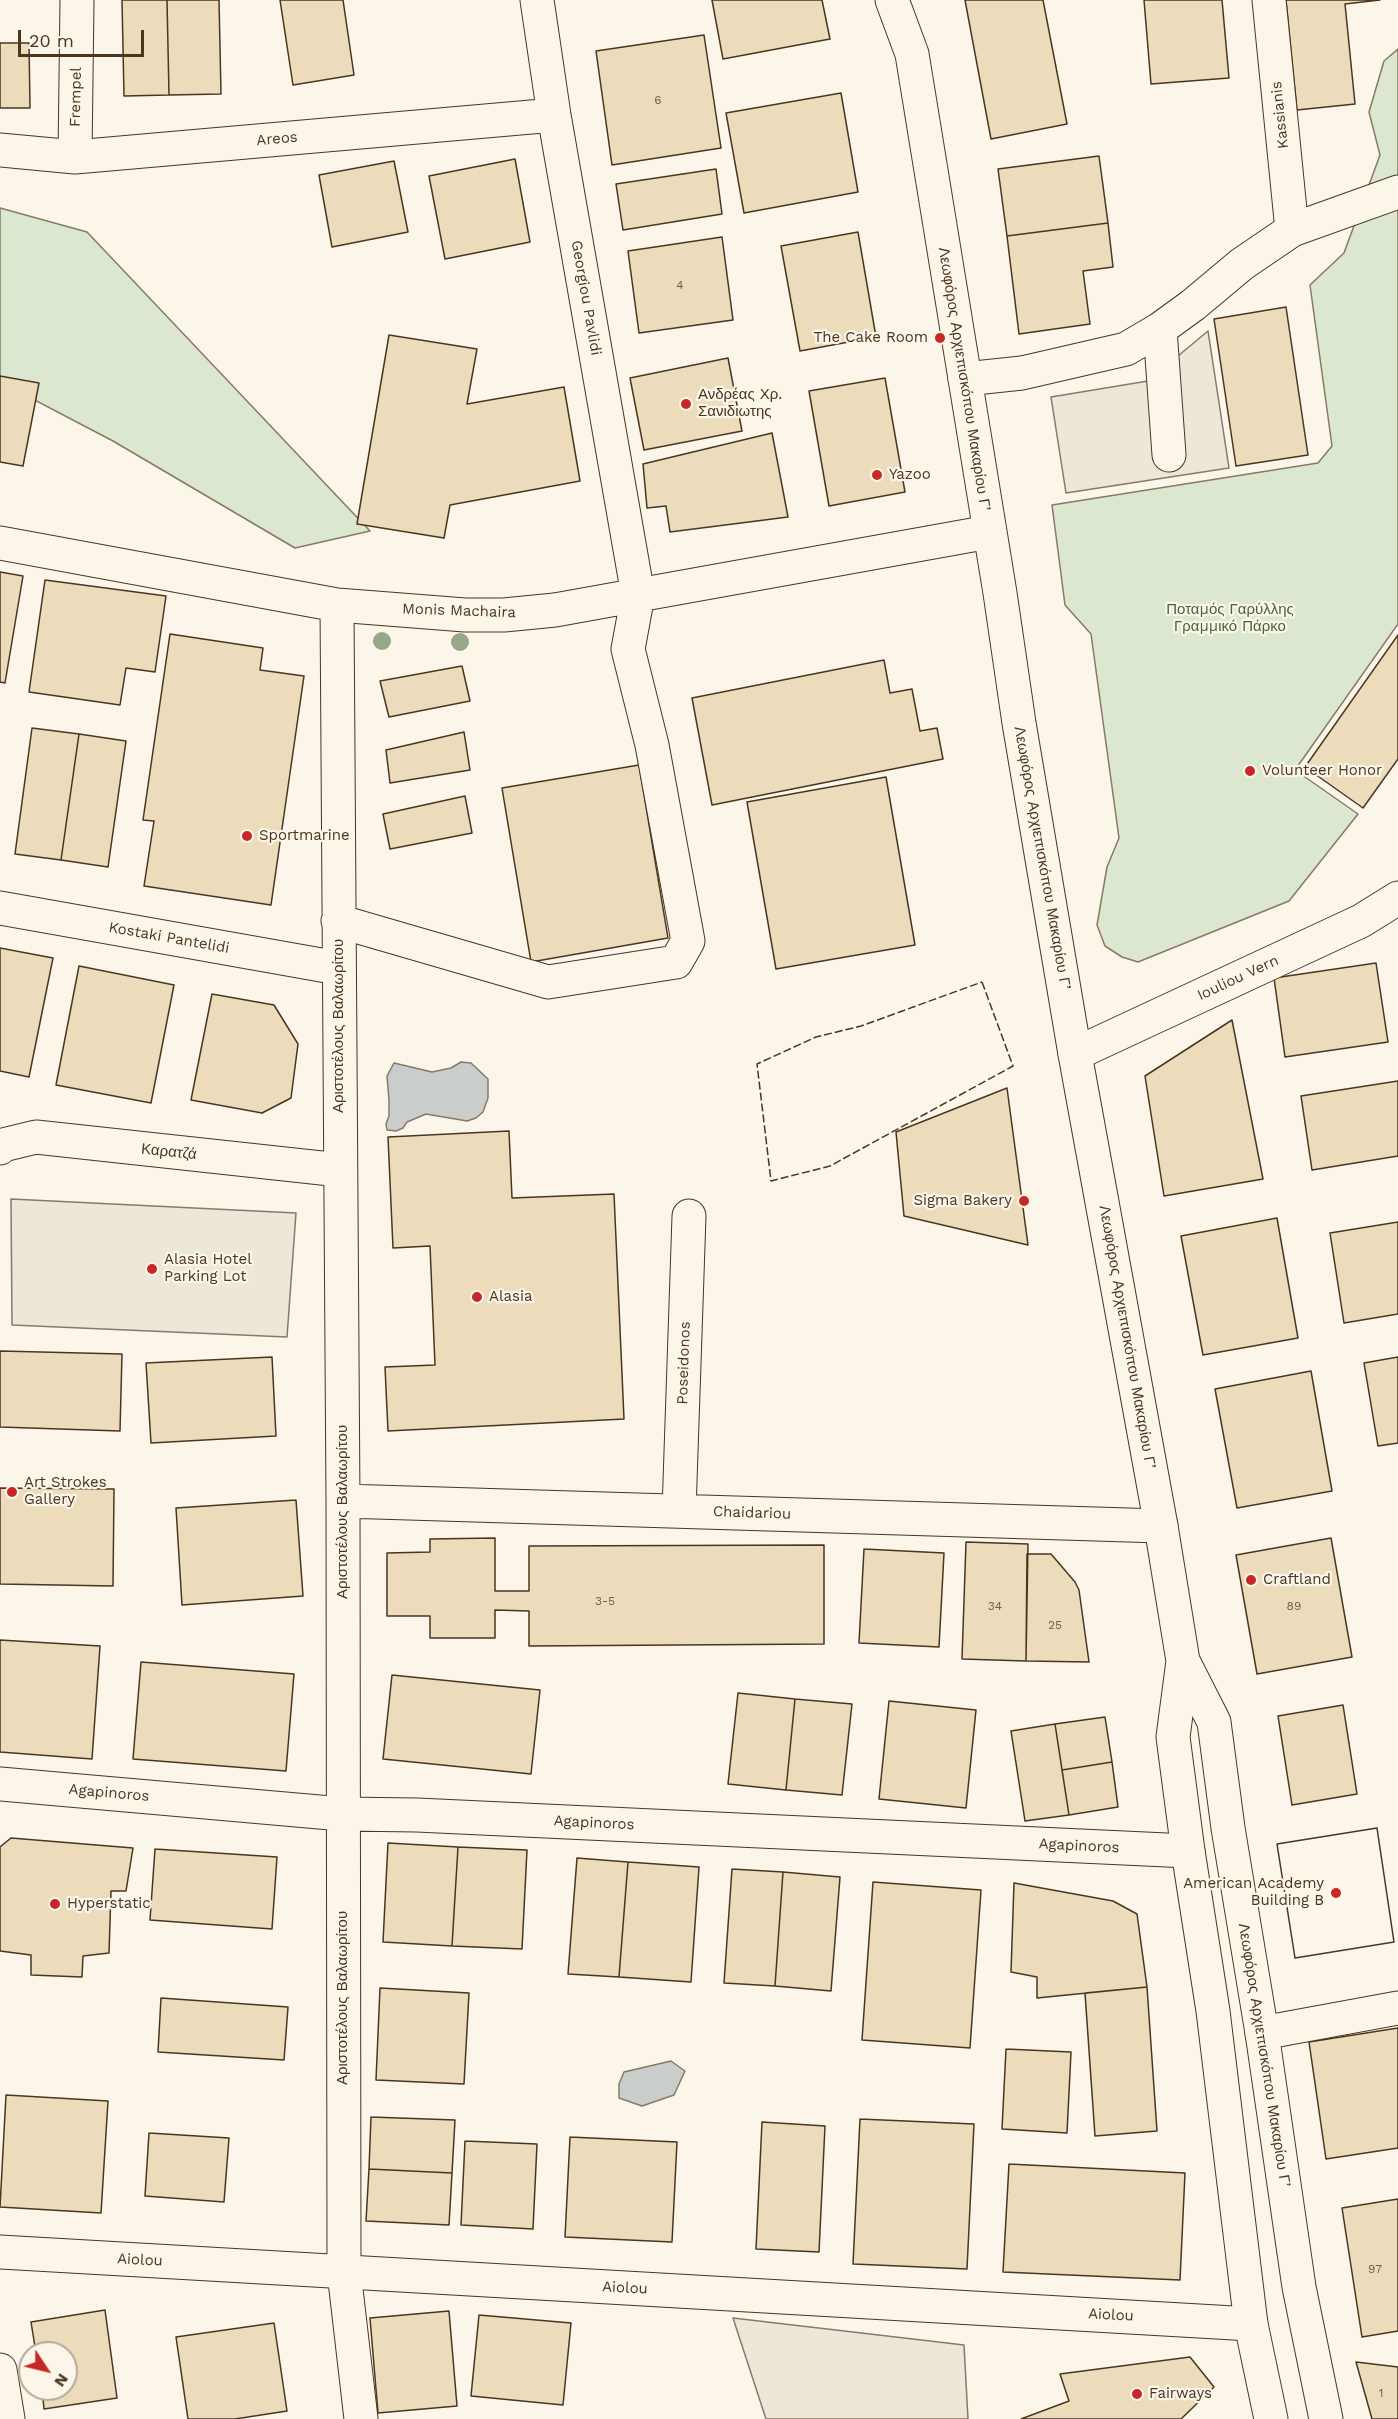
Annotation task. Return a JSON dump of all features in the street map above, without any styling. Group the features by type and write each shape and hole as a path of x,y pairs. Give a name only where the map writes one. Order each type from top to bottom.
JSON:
{"street":[{"name":"Frempel","path":"75,157 77,0"},
{"name":"Georgiou Pavlidi","path":"537,0 554,115 638,595"},
{"name":"Λεωφόρος Αρχιεπισκόπου Μακαρίου Γ’","path":"892,0 912,54 1021,735 1183,1661 1173,1737 1188,1851 1214,2011 1251,2324 1271,2419"},
{"name":"Λεωφόρος Αρχιεπισκόπου Μακαρίου Γ’","path":"912,54 917,0"},
{"name":"Kassianis","path":"1269,0 1292,230"},
{"name":"Areos","path":"0,150 75,157 554,115"},
{"path":"965,379 1022,373 1126,349 1160,329 1242,264 1292,230 1398,192"},
{"path":"1160,329 1169,455"},
{"name":"Monis Machaira","path":"0,543 337,605 465,615 504,615 555,610 989,532"},
{"path":"338,921 548,982 676,962 688,941 652,745 628,649 638,595"},
{"name":"Αριστοτέλους Βαλαωρίτου","path":"337,605 343,1501 344,2272 361,2419"},
{"name":"Iouliou Vern","path":"1075,1054 1361,921 1398,898"},
{"name":"Kostaki Pantelidi","path":"0,908 338,968"},
{"name":"Καρατζά","path":"0,1148 3,1145 36,1137 340,1170"},
{"name":"Poseidonos","path":"679,1511 689,1216"},
{"name":"Chaidariou","path":"343,1501 1161,1526"},
{"name":"Λεωφόρος Αρχιεπισκόπου Μακαρίου Γ’","path":"1183,1661 1214,1722 1228,1828 1262,2033 1299,2287 1326,2419"},
{"name":"Agapinoros","path":"0,1784 342,1814 429,1815 1188,1851"},
{"path":"1262,2033 1398,2008"},
{"name":"Aiolou","path":"0,2252 1251,2324"},
{"path":"0,2370 8,2419"}],"green space":[{"name":"Ποταμός Γαρύλλης Γραμμικό Πάρκο","path":"1398,49 1398,624 1295,770 1358,814 1289,901 1138,962 1122,957 1105,946 1097,925 1107,867 1119,838 1091,634 1065,605 1052,505 1318,463 1332,446 1310,285 1344,253 1380,155 1369,112 1384,61"},
{"path":"0,208 87,232 370,531 295,548 113,441 0,382"}],"shaded area":[{"path":"1208,331 1229,468 1066,493 1051,397 1148,381"},
{"path":"461,1062 471,1063 488,1079 488,1098 483,1112 467,1121 426,1114 407,1122 403,1128 396,1131 387,1130 389,1100 387,1076 394,1063 432,1072 451,1068"},
{"name":"Alasia Hotel Parking Lot","path":"11,1199 296,1213 287,1337 12,1325"},
{"path":"671,2061 685,2071 674,2095 642,2106 619,2098 619,2084 624,2072"},
{"path":"733,2318 964,2345 968,2419 766,2419"}],"building":[{"path":"122,0 167,0 169,95 124,96"},
{"path":"167,0 219,0 221,94 169,95"},
{"path":"280,0 343,0 354,75 293,85"},
{"path":"712,0 822,0 830,39 723,59"},
{"path":"965,0 1043,0 1067,124 991,139"},
{"path":"1144,0 1222,0 1229,78 1151,84"},
{"path":"1286,0 1380,0 1345,4 1355,104 1297,110"},
{"path":"704,35 721,148 612,165 596,51"},
{"path":"0,43 29,43 30,108 0,108"},
{"path":"841,93 858,192 744,213 726,113"},
{"path":"1099,156 1108,223 1007,236 998,169"},
{"path":"515,159 530,242 445,259 429,176"},
{"path":"394,161 408,232 332,247 319,175"},
{"path":"716,169 722,214 623,230 616,184"},
{"path":"1108,223 1113,267 1083,271 1090,324 1019,334 1007,236"},
{"path":"858,232 876,337 800,351 781,246"},
{"path":"722,237 733,320 639,333 628,251"},
{"path":"1286,307 1308,455 1236,466 1214,319"},
{"path":"389,335 477,349 467,404 564,387 580,481 450,505 444,538 357,524"},
{"name":"Ανδρέας Χρ. Σανιδιωτης","path":"728,358 742,431 644,450 630,378"},
{"path":"0,376 39,383 23,466 0,462"},
{"path":"885,378 905,492 829,506 809,391"},
{"path":"772,433 788,517 670,532 666,506 647,508 643,464"},
{"path":"0,572 23,576 5,683 0,682"},
{"path":"45,580 166,596 155,672 126,668 120,705 29,692"},
{"path":"170,634 263,648 260,670 304,676 271,905 144,886 154,821 143,820"},
{"path":"1398,635 1398,759 1363,808 1305,767"},
{"path":"884,660 890,693 912,689 920,731 937,728 943,759 712,805 692,698"},
{"path":"462,666 470,701 389,717 380,681"},
{"path":"32,728 79,734 61,860 15,854"},
{"path":"464,732 470,770 390,783 386,750"},
{"path":"79,734 126,741 108,867 61,860"},
{"path":"639,765 668,938 531,962 502,788"},
{"path":"886,777 915,945 776,969 747,802"},
{"path":"465,796 472,833 390,849 383,814"},
{"path":"0,948 53,958 29,1077 0,1071"},
{"path":"1376,963 1388,1042 1285,1057 1274,978"},
{"path":"79,966 174,985 151,1103 56,1085"},
{"path":"212,994 274,1005 298,1044 291,1098 262,1113 191,1100"},
{"path":"1232,1020 1263,1179 1164,1196 1145,1076"},
{"path":"1398,1081 1398,1156 1312,1170 1301,1096"},
{"path":"1007,1088 1028,1245 904,1216 896,1132"},
{"path":"509,1131 512,1198 614,1194 624,1419 388,1431 385,1367 435,1365 430,1246 393,1248 388,1137"},
{"path":"1277,1218 1298,1338 1203,1355 1181,1236"},
{"path":"1398,1222 1398,1314 1344,1323 1330,1233"},
{"path":"0,1351 122,1354 120,1431 0,1427"},
{"path":"272,1357 276,1436 151,1443 146,1363"},
{"path":"1398,1357 1398,1443 1378,1446 1364,1363"},
{"path":"1311,1371 1332,1491 1237,1508 1215,1389"},
{"path":"0,1488 114,1489 113,1586 0,1584"},
{"path":"296,1500 303,1596 182,1605 176,1508"},
{"path":"495,1538 495,1591 529,1591 529,1546 824,1545 824,1644 529,1646 529,1611 495,1610 495,1638 430,1638 430,1616 387,1616 387,1553 430,1552 430,1539"},
{"path":"1331,1538 1352,1657 1257,1674 1236,1555"},
{"path":"966,1542 1028,1544 1026,1661 962,1659"},
{"path":"864,1549 944,1553 939,1647 859,1643"},
{"path":"1027,1554 1051,1554 1075,1582 1079,1590 1089,1662 1026,1661"},
{"path":"0,1640 100,1646 92,1759 0,1752"},
{"path":"141,1662 294,1674 286,1771 133,1759"},
{"path":"392,1675 540,1690 531,1774 383,1759"},
{"path":"738,1693 795,1699 786,1790 728,1784"},
{"path":"795,1699 852,1704 842,1795 786,1790"},
{"path":"889,1701 976,1710 966,1808 879,1799"},
{"path":"1343,1705 1357,1794 1292,1805 1278,1716"},
{"path":"1105,1717 1112,1762 1062,1770 1055,1724"},
{"path":"1055,1724 1069,1815 1025,1821 1011,1731"},
{"path":"1112,1762 1118,1807 1069,1815 1062,1770"},
{"name":"American Academy Building B","path":"1377,1828 1394,1942 1295,1958 1277,1844"},
{"name":"American Academy Building B","path":"1377,1828 1394,1942 1295,1958 1277,1844"},
{"name":"Hyperstatic","path":"11,1838 133,1848 126,1891 111,1891 109,1953 83,1956 82,1977 31,1975 31,1955 0,1951 0,1847"},
{"path":"388,1843 458,1847 452,1946 383,1942"},
{"path":"458,1847 527,1850 522,1949 452,1946"},
{"path":"155,1849 277,1857 272,1929 150,1920"},
{"path":"577,1858 628,1862 619,1977 568,1974"},
{"path":"628,1862 699,1867 691,1982 619,1977"},
{"path":"732,1869 783,1872 775,1986 724,1983"},
{"path":"783,1872 840,1877 831,1991 775,1986"},
{"path":"873,1882 981,1890 970,2048 862,2040"},
{"path":"1014,1883 1113,1901 1137,1914 1147,1987 1037,1998 1037,1977 1011,1972"},
{"path":"1147,1987 1157,2131 1095,2136 1085,1993"},
{"path":"380,1988 469,1993 464,2084 376,2080"},
{"path":"161,1998 288,2007 284,2060 158,2052"},
{"path":"1398,2028 1398,2148 1326,2159 1309,2042"},
{"path":"1006,2049 1071,2052 1067,2133 1002,2129"},
{"path":"6,2095 108,2101 101,2213 0,2207"},
{"path":"371,2117 455,2120 452,2173 369,2169"},
{"path":"860,2119 974,2124 967,2269 853,2264"},
{"path":"762,2122 825,2126 819,2252 756,2249"},
{"path":"149,2133 229,2138 224,2202 145,2196"},
{"path":"570,2137 677,2142 672,2242 565,2237"},
{"path":"465,2141 537,2144 533,2229 461,2225"},
{"path":"1009,2164 1185,2173 1180,2280 1003,2272"},
{"path":"369,2169 452,2173 449,2225 366,2221"},
{"path":"1398,2199 1398,2331 1362,2337 1342,2208"},
{"path":"105,2310 117,2398 44,2409 43,2401 78,2401 78,2341 34,2341 31,2322"},
{"path":"449,2311 457,2406 378,2413 370,2318"},
{"path":"479,2315 571,2323 563,2405 471,2396"},
{"path":"274,2323 287,2411 235,2419 188,2419 176,2337"},
{"name":"Fairways","path":"1190,2357 1214,2387 1181,2419 1021,2419 1069,2401 1060,2374"},
{"path":"1356,2362 1398,2367 1398,2419 1372,2419"}],"fence":[{"path":"982,982 1013,1066 830,1166 771,1181 757,1064 816,1037 861,1026 982,982"}],"place":[{"name":"The Cake Room","path":"940,338"},
{"name":"Ανδρέας Χρ. Σανιδιωτης","path":"686,404"},
{"name":"Yazoo","path":"877,475"},
{"name":"Volunteer Honor","path":"1250,771"},
{"name":"Sportmarine","path":"247,836"},
{"name":"Sigma Bakery","path":"1024,1201"},
{"name":"Alasia Hotel Parking Lot","path":"152,1269"},
{"name":"Alasia","path":"477,1297"},
{"name":"Art Strokes Gallery","path":"12,1492"},
{"name":"Craftland","path":"1251,1580"},
{"name":"American Academy Building B","path":"1336,1893"},
{"name":"Hyperstatic","path":"55,1904"},
{"name":"Fairways","path":"1137,2394"}]}
